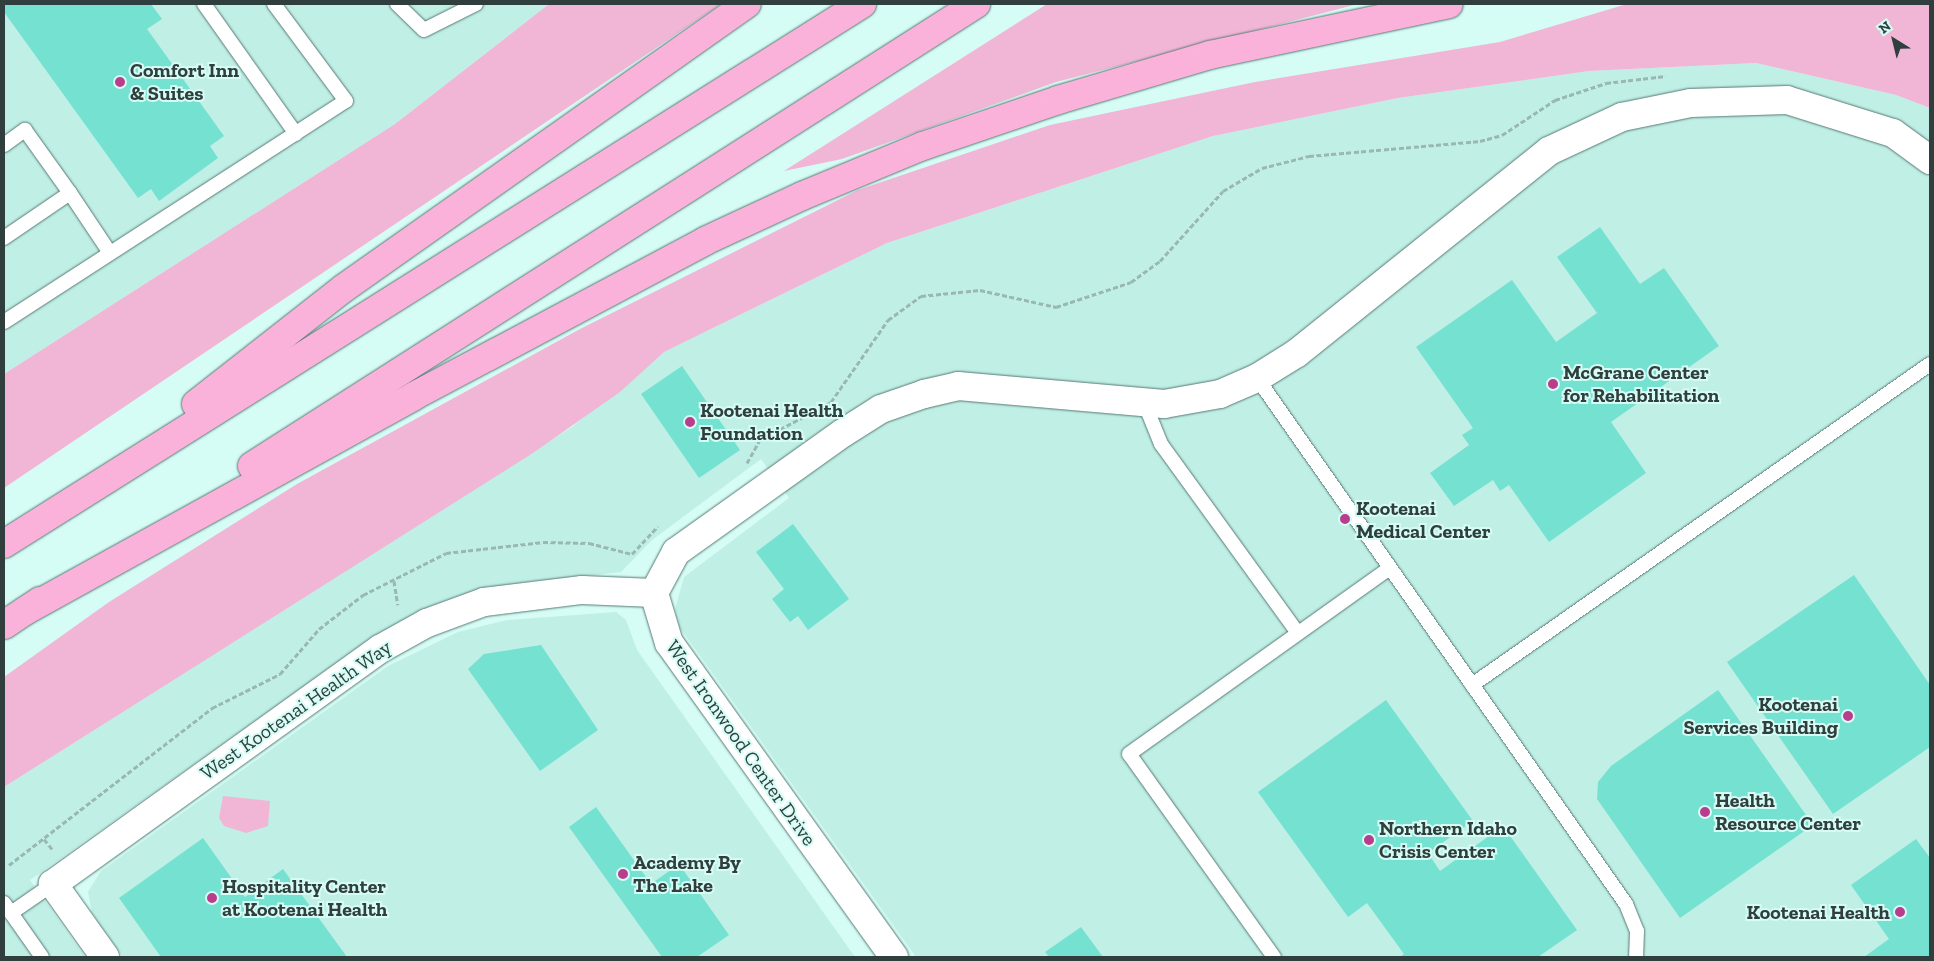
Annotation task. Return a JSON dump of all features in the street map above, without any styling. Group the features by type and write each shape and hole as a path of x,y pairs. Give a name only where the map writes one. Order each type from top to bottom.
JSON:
{"highway":[{"path":"79,495 344,288 747,4"},
{"path":"4,544 79,495 862,4"},
{"path":"14,618 976,4"},
{"path":"14,618 414,396 705,241 802,196 923,146 1058,100 1210,55 1449,4"}],"street":[{"path":"654,593 676,552 780,475 881,410 958,386 1164,404 1220,394 1257,378 1297,353 1549,151 1622,117 1691,103 1787,100 1893,133 1930,160"},
{"name":"West Kootenai Health Way","path":"53,884 380,649 427,623 484,602 582,590 654,593"},
{"name":"West Ironwood Center Drive","path":"654,593 669,643 894,957"},
{"path":"53,884 105,957"}],"lane":[{"path":"204,4 296,134"},
{"path":"4,322 346,101 274,4"},
{"path":"397,4 424,30 476,4"},
{"path":"4,145 25,130 110,253"},
{"path":"4,238 70,193"},
{"path":"1472,685 1930,364"},
{"path":"1257,378 1626,904 1636,932 1636,957"},
{"path":"1144,402 1161,444 1298,633"},
{"path":"1274,957 1129,754 1390,568"},
{"path":"42,957 7,908 53,884"}],"path":[{"path":"394,581 399,610"}],"shaded area":[{"path":"4,4 549,4 395,124 4,374"},
{"path":"549,4 721,4 4,488 4,374 395,124"},
{"path":"1047,4 1358,4 1056,82 842,159 784,171"},
{"path":"1627,4 1930,4 1930,108 1896,95 1756,63 1589,71 1398,98 1213,136 887,243 664,352 620,392 533,453 4,787 4,677 109,602 297,484 580,329 858,190 1050,125 1255,82 1500,42"},
{"name":"Kootenai Medical Center","path":"1756,63 1896,95 1930,108 1930,957 916,957 680,628 675,609 684,577 789,498 761,459 652,540 621,572 523,583 466,596 415,614 369,640 30,880 85,957 4,957 4,787 572,427 664,352 887,243 1213,136 1398,98 1589,71"},
{"path":"616,612 626,620 637,650 855,957 123,957 92,913 88,892 101,871 388,666 458,632 507,620"},
{"path":"223,796 270,801 268,826 246,833 224,826 219,818"}],"building":[{"name":"Comfort Inn & Suites","path":"4,4 151,4 162,19 147,29 224,136 210,146 218,158 159,201 151,189 138,198 4,12"},
{"name":"McGrane Center for Rehabilitation","path":"1600,227 1640,284 1664,268 1719,346 1611,422 1646,473 1549,542 1509,485 1500,491 1493,480 1454,506 1430,473 1469,445 1462,435 1473,428 1416,347 1512,280 1556,342 1597,313 1557,257"},
{"name":"Kootenai Health Foundation","path":"682,366 740,450 699,478 641,394"},
{"path":"793,524 849,599 808,630 798,616 790,622 772,599 784,589 756,552"},
{"name":"Kootenai Services Building","path":"1854,575 1930,685 1930,747 1833,814 1727,662"},
{"path":"541,645 598,730 540,771 468,669 484,654"},
{"name":"Health Resource Center","path":"1718,690 1813,825 1680,918 1597,799 1598,782 1611,766"},
{"name":"Northern Idaho Crisis Center","path":"1386,700 1473,821 1428,853 1440,871 1503,826 1577,930 1538,957 1400,957 1404,954 1367,903 1348,917 1258,792"},
{"name":"Academy By The Lake","path":"596,807 651,884 679,864 729,935 697,957 662,957 569,827"},
{"name":"Hospitality Center at Kootenai Health","path":"203,838 245,897 283,869 347,957 161,957 119,898"},
{"name":"Kootenai Health","path":"1916,839 1930,858 1930,957 1864,957 1889,939 1851,885"},
{"path":"1081,927 1103,957 1049,957 1045,952"}],"place":[{"name":"Comfort Inn & Suites","path":"120,82"},
{"name":"McGrane Center for Rehabilitation","path":"1553,384"},
{"name":"Kootenai Health Foundation","path":"690,422"},
{"name":"Kootenai Medical Center","path":"1345,519"},
{"name":"Kootenai Services Building","path":"1848,716"},
{"name":"Health Resource Center","path":"1705,812"},
{"name":"Northern Idaho Crisis Center","path":"1369,840"},
{"name":"Academy By The Lake","path":"623,874"},
{"name":"Hospitality Center at Kootenai Health","path":"212,898"},
{"name":"Kootenai Health","path":"1900,912"}]}
